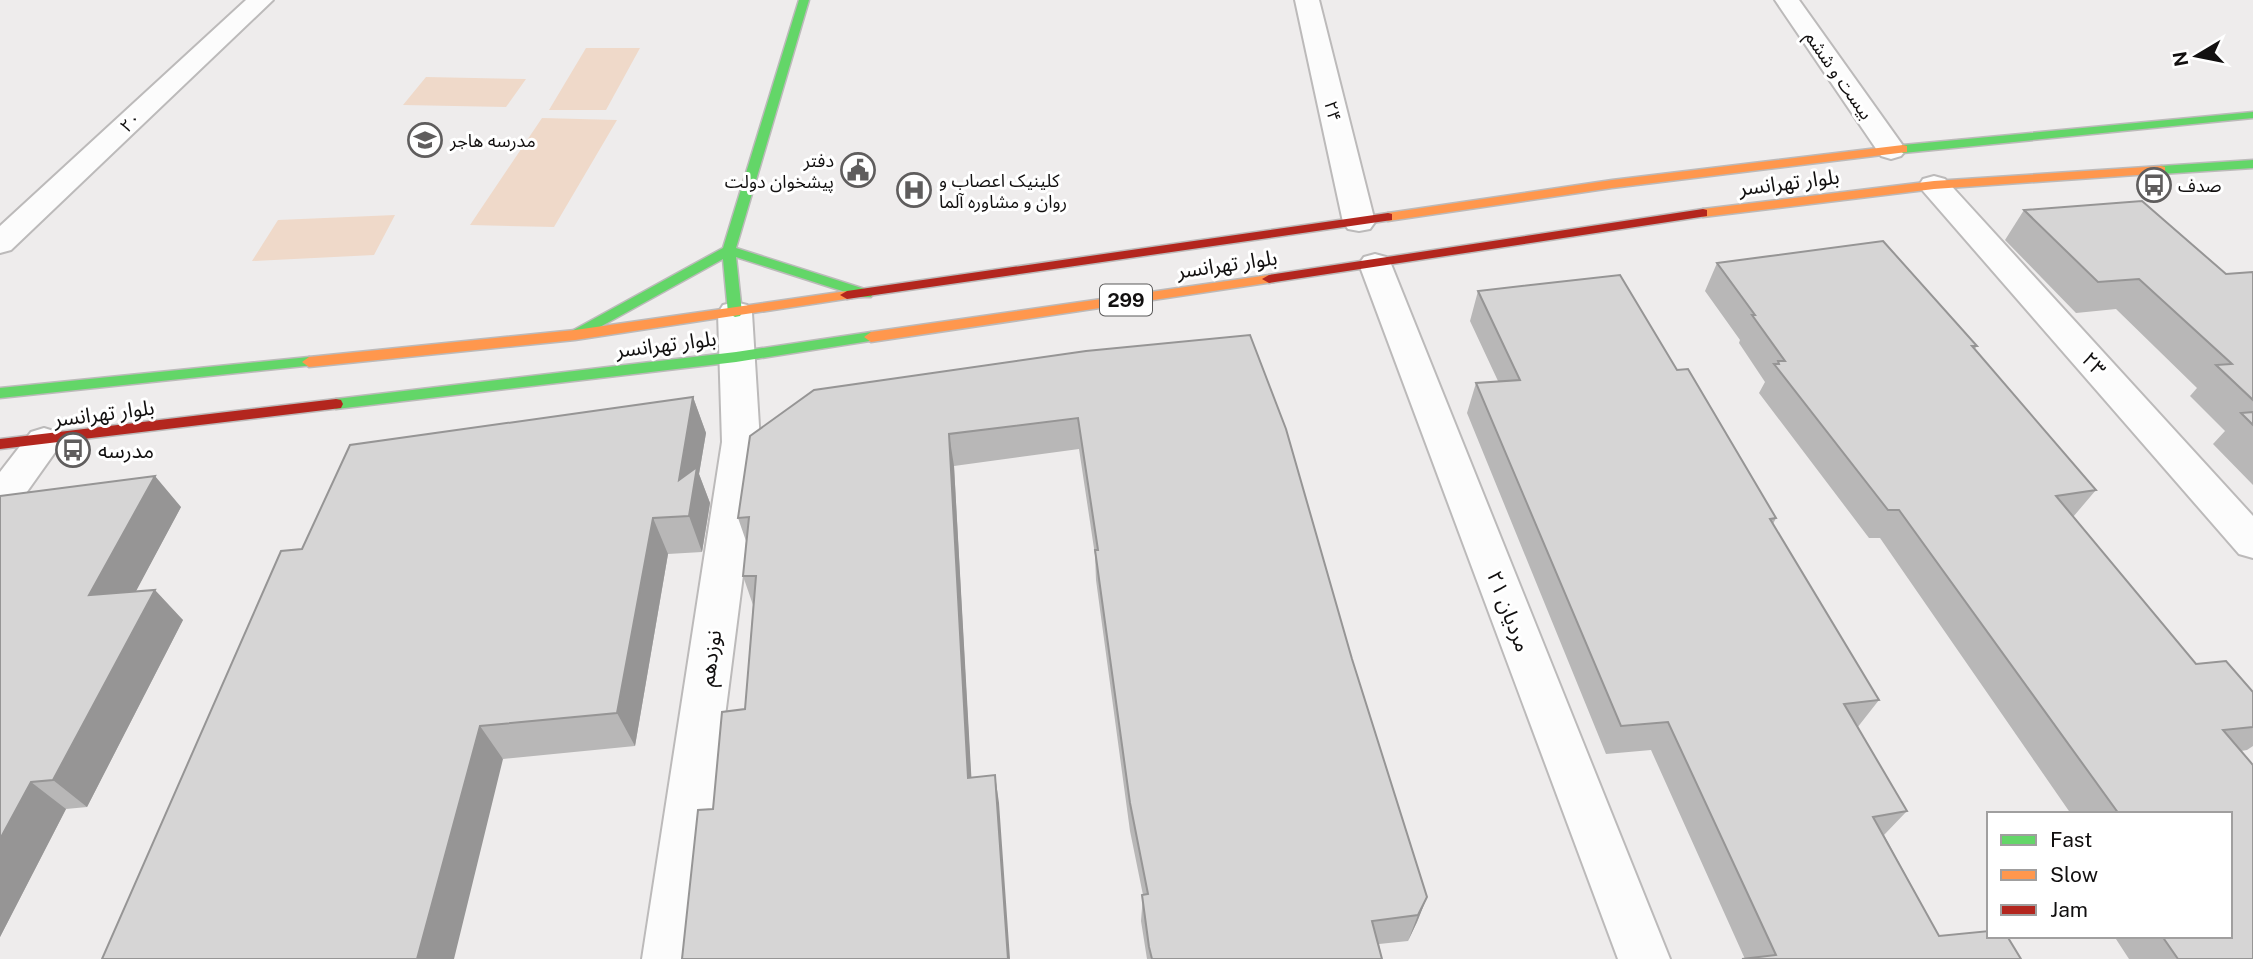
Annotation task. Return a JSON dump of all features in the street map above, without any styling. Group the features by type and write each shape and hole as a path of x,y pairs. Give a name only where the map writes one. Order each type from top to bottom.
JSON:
{"main road":[{"path":"735,313 729,250 804,0"},
{"name":"بلوار تهرانسر","path":"0,393 72,388 575,335 1612,184 1891,150 2253,115"},
{"name":"بلوار تهرانسر","path":"0,444 44,441 736,357 1375,264 1648,220 1934,185 2253,164"},
{"path":"575,335 729,250 866,293"},
{"path":"805,303 778,326 787,342 812,346"},
{"path":"646,368 680,357 693,342 692,330 652,324"}],"street":[{"name":"۲۰","path":"0,243 261,0"},
{"name":"۲۴","path":"1307,0 1359,222"},
{"name":"بیست و ششم","path":"1787,0 1891,150"},
{"name":"۲۳","path":"1934,185 2253,543"},
{"name":"۲۱ مردیان","path":"1375,264 1644,959"},
{"name":"نوزدهم","path":"668,959 741,442 735,313"},
{"path":"0,500 44,441"}],"shaded area":[{"path":"586,48 640,48 606,110 549,110"},
{"path":"426,77 526,79 506,107 403,105"},
{"path":"542,118 617,120 554,227 470,225"},
{"path":"395,215 374,255 252,261 278,220"}],"building":[{"path":"2142,201 2226,274 2253,272 2253,400 2216,365 2232,364 2139,279 2098,282 2024,210"},
{"path":"1883,241 1977,346 1972,346 2096,490 2056,496 2196,664 2226,661 2253,692 2253,727 2223,730 2253,765 2253,959 2178,959 2163,938 2232,938 2232,812 2118,812 1899,510 1888,510 1774,364 1785,361 1717,263"},
{"path":"1620,275 1677,370 1688,369 1776,518 1770,519 1879,700 1844,704 1907,811 1873,817 1939,936 1987,931 1987,938 2008,938 2021,959 1742,959 1776,955 1668,722 1621,726 1476,383 1520,380 1478,291"},
{"path":"1250,335 1286,429 1352,659 1427,897 1418,915 1372,921 1382,959 1152,959 1142,895 1148,894 1130,803 1095,550 1098,550 1078,418 949,434 968,778 995,775 1008,959 682,959 698,810 713,809 722,712 745,709 756,576 743,576 749,517 738,518 750,436 814,390 1086,351"},
{"path":"693,397 679,480 697,467 689,516 653,518 617,713 480,726 417,959 102,959 281,551 302,549 350,445"},
{"path":"2253,412 2253,425 2241,413"},
{"path":"155,476 89,595 155,590 53,780 31,782 0,839 0,496"}],"traffic: fast":[{"path":"735,313 729,250 804,0"},
{"path":"1903,149 2253,115"},
{"path":"2161,170 2253,164"},
{"path":"575,335 729,250 866,294"},
{"path":"336,404 736,357 871,337"},
{"path":"0,393 309,362"}],"traffic: slow":[{"path":"1388,217 1612,184 1903,149"},
{"path":"1703,213 1934,185 2161,170"},
{"path":"871,337 1269,279"},
{"path":"309,362 575,335 847,295"}],"traffic: jam":[{"path":"1269,279 1703,213"},
{"path":"847,295 1388,217"},
{"path":"0,444 336,404"}],"place":[{"name":"مدرسه هاجر","path":"425,140"},
{"name":"دفتر پیشخوان دولت","path":"858,170"},
{"name":"صدف","path":"2154,185"},
{"name":"کلینیک اعصاب و روان و مشاوره آلما","path":"914,190"},
{"name":"مدرسه","path":"73,450"}]}
